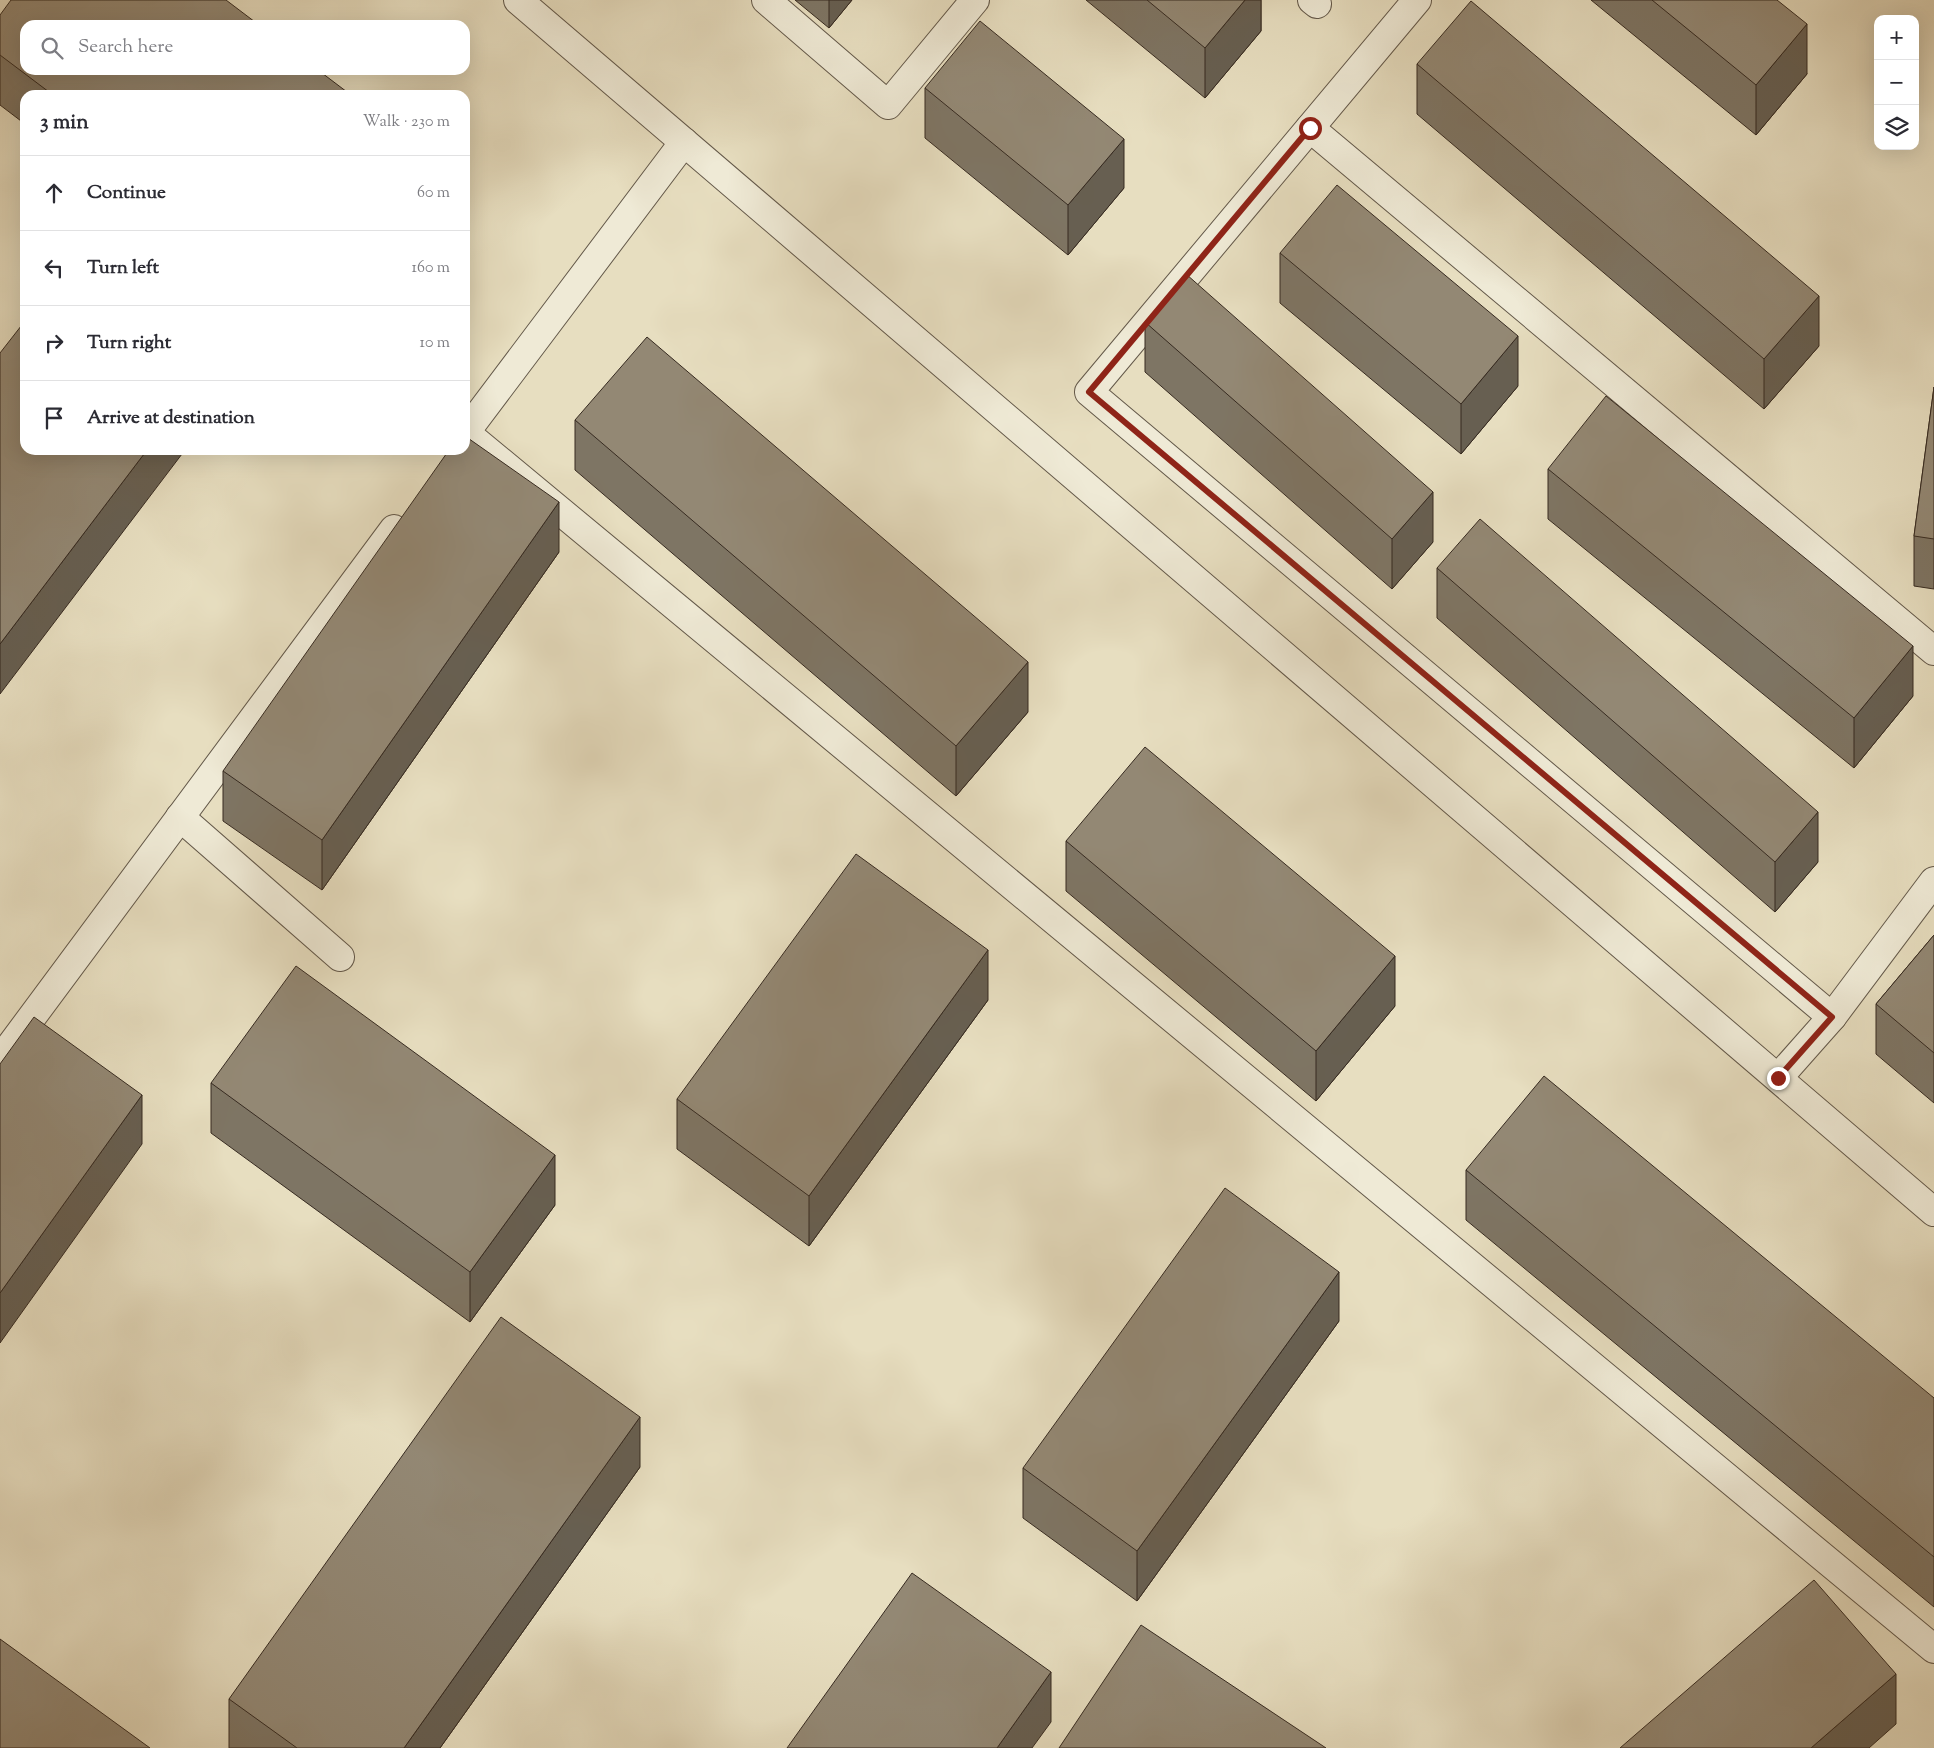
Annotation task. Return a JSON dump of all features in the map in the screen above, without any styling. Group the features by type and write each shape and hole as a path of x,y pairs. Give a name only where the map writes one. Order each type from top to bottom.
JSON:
{"street":[{"path":"518,0 1934,1212"},
{"path":"766,0 888,105 975,0"},
{"path":"1417,0 1089,392 1832,1017"},
{"path":"1310,128 1934,650"},
{"path":"470,426 684,142"},
{"path":"470,437 1934,1649"},
{"path":"0,1060 407,512"},
{"path":"180,817 340,957"},
{"path":"1778,1078 1832,1017 1934,881"}],"building":[{"path":"11,0 226,0 252,20 20,20 20,70 0,55 0,15"},
{"path":"1147,0 1245,0 1205,48"},
{"path":"1652,0 1777,0 1807,24 1756,85"},
{"path":"1471,1 1819,296 1764,359 1417,64"},
{"path":"980,21 1124,139 1068,205 925,88"},
{"path":"26,75 325,75 344,90 46,90"},
{"path":"1337,185 1518,336 1461,404 1280,253"},
{"path":"1186,274 1433,492 1392,539 1145,322"},
{"path":"20,327 20,455 143,455 0,644 0,353"},
{"path":"647,337 1028,662 956,746 575,420"},
{"path":"1934,387 1934,539 1914,536"},
{"path":"1606,396 1913,646 1854,718 1548,469"},
{"path":"470,440 559,502 322,840 223,771 445,455 470,455"},
{"path":"1480,519 1818,812 1775,862 1437,568"},
{"path":"1145,747 1395,956 1316,1051 1066,841"},
{"path":"856,854 988,950 809,1196 677,1099"},
{"path":"1934,935 1934,1053 1876,1004"},
{"path":"296,966 555,1155 470,1272 211,1083"},
{"path":"34,1017 142,1095 0,1293 0,1064"},
{"path":"1544,1076 1934,1398 1934,1557 1466,1170"},
{"path":"1225,1188 1339,1272 1137,1551 1023,1468"},
{"path":"501,1317 640,1417 404,1748 297,1748 229,1699"},
{"path":"912,1573 1051,1672 997,1748 787,1748"},
{"path":"1814,1580 1896,1674 1811,1748 1620,1748"},
{"path":"1141,1625 1326,1748 1059,1748"},
{"path":"0,1639 150,1748 0,1748"}],"route":[{"path":"1310,128 1089,392 1832,1017 1778,1078"}]}
